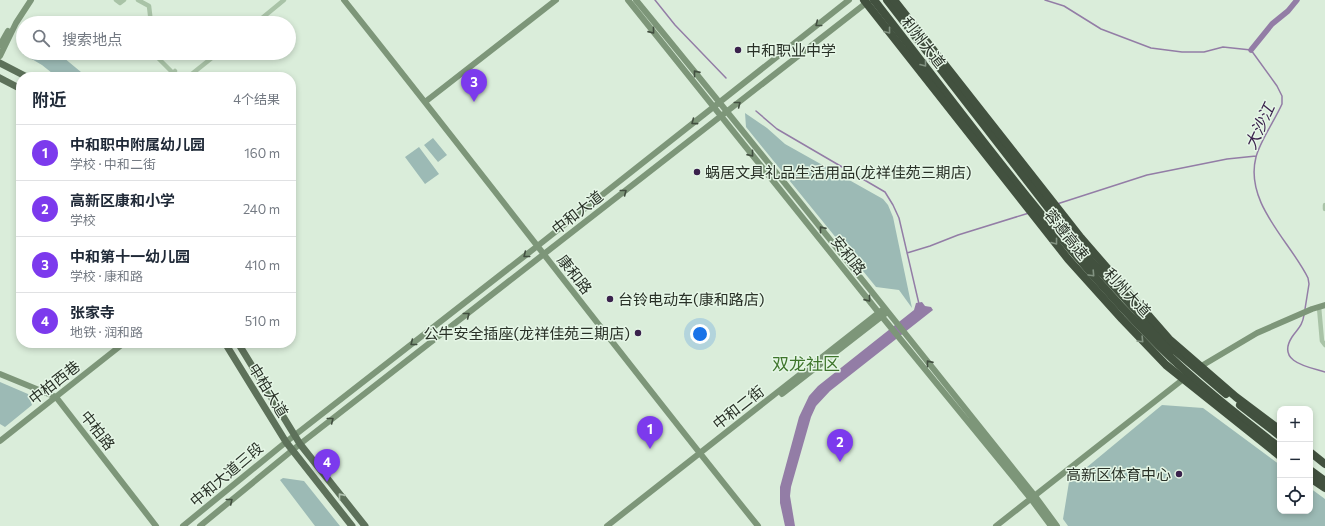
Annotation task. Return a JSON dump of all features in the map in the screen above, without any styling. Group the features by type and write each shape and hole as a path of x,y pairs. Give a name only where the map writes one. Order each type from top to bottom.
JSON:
{"highway":[{"name":"蓉遵高速","path":"864,0 1068,259 1122,319 1166,365 1277,454"},
{"name":"利州大道","path":"874,0 1073,254 1160,346 1277,434"},
{"name":"利州大道","path":"887,0 1080,249 1224,404 1277,446"},
{"name":"蓉遵高速","path":"894,0 1080,238 1164,333 1236,397 1277,428"},
{"path":"1313,454 1325,464"},
{"path":"1313,461 1325,469"},
{"path":"1313,472 1325,481"},
{"path":"1313,480 1325,488"}],"main road":[{"path":"0,62 19,72"},
{"path":"0,78 16,86"},
{"name":"中柏大道","path":"228,348 286,442 352,526"},
{"name":"中柏大道","path":"241,348 300,444 366,526"}],"street":[{"path":"17,16 26,0"},
{"path":"21,16 31,0"},
{"path":"116,0 120,4 124,0"},
{"path":"138,0 149,6 150,16"},
{"path":"265,16 284,0"},
{"name":"康和路","path":"344,0 758,526"},
{"path":"425,102 556,0"},
{"name":"安和路","path":"628,0 880,315 896,327"},
{"name":"安和路","path":"636,0 720,102 886,310 906,340 1057,526"},
{"name":"中和大道","path":"286,442 537,247 849,0"},
{"name":"中和大道","path":"300,444 870,0"},
{"path":"0,45 16,17"},
{"path":"0,56 16,23"},
{"path":"160,60 172,72"},
{"path":"194,72 209,60"},
{"path":"996,526 1193,371 1257,333 1322,306 1322,341 1325,346"},
{"name":"中和二街","path":"607,526 701,455 886,310"},
{"name":"中柏西巷","path":"0,441 118,348"},
{"name":"中柏路","path":"0,374 56,397 156,526"},
{"name":"中和大道三段","path":"184,526 286,442"},
{"name":"中和大道三段","path":"200,526 300,444"},
{"name":"中和二街","path":"614,526 701,455"},
{"name":"安和路","path":"1033,497 1051,526"}],"shaded area":[{"path":"33,60 66,60 81,72 51,72"},
{"path":"745,113 767,128 785,144 883,199 888,205 893,217 912,308 899,290 876,287 746,127"},
{"path":"433,138 447,155 438,162 424,145"},
{"path":"419,147 439,174 425,184 405,157"},
{"path":"922,302 925,306 931,307 933,310 830,391 816,406 811,417 791,487 790,496 795,526 785,526 780,503 780,487 799,417 809,396 818,386 914,310 916,303"},
{"path":"0,382 28,394 32,405 5,427 0,424"},
{"name":"高新区体育中心","path":"1162,405 1203,408 1277,463 1277,514 1313,514 1313,490 1325,499 1325,526 1068,526 1063,519 1069,482"},
{"path":"283,478 304,481 340,526 315,526 280,480"}],"waterway":[{"path":"655,0 675,25 726,78"},
{"name":"大沙江","path":"1045,0 1064,6 1101,29 1151,48 1182,52 1204,52 1223,47 1251,50 1277,86 1282,96 1282,104 1261,144 1256,157 1254,174 1257,190 1262,206 1308,278 1309,284 1305,309"},
{"path":"1251,50 1272,24 1288,11 1297,0"},
{"path":"756,111 777,129 885,192 899,218 919,304"},
{"path":"1057,204 1147,175 1227,159 1256,156"},
{"path":"907,253 958,235 1029,213"},
{"name":"大沙江","path":"1304,315 1301,325 1288,345 1288,352 1291,358 1296,362 1325,372"}],"place":[{"name":"中和职业中学","path":"738,50"},
{"name":"中和第十一幼儿园","path":"474,102"},
{"name":"蜗居文具礼品生活用品(龙祥佳苑三期店)","path":"697,172"},
{"name":"台铃电动车(康和路店)","path":"610,299"},
{"name":"公牛安全插座(龙祥佳苑三期店)","path":"638,333"},
{"name":"中和职中附属幼儿园","path":"650,449"},
{"name":"高新区康和小学","path":"840,462"},
{"name":"高新区体育中心","path":"1179,474"},
{"name":"张家寺","path":"327,482"}],"district":[{"name":"双龙社区","path":"806,363"}]}
